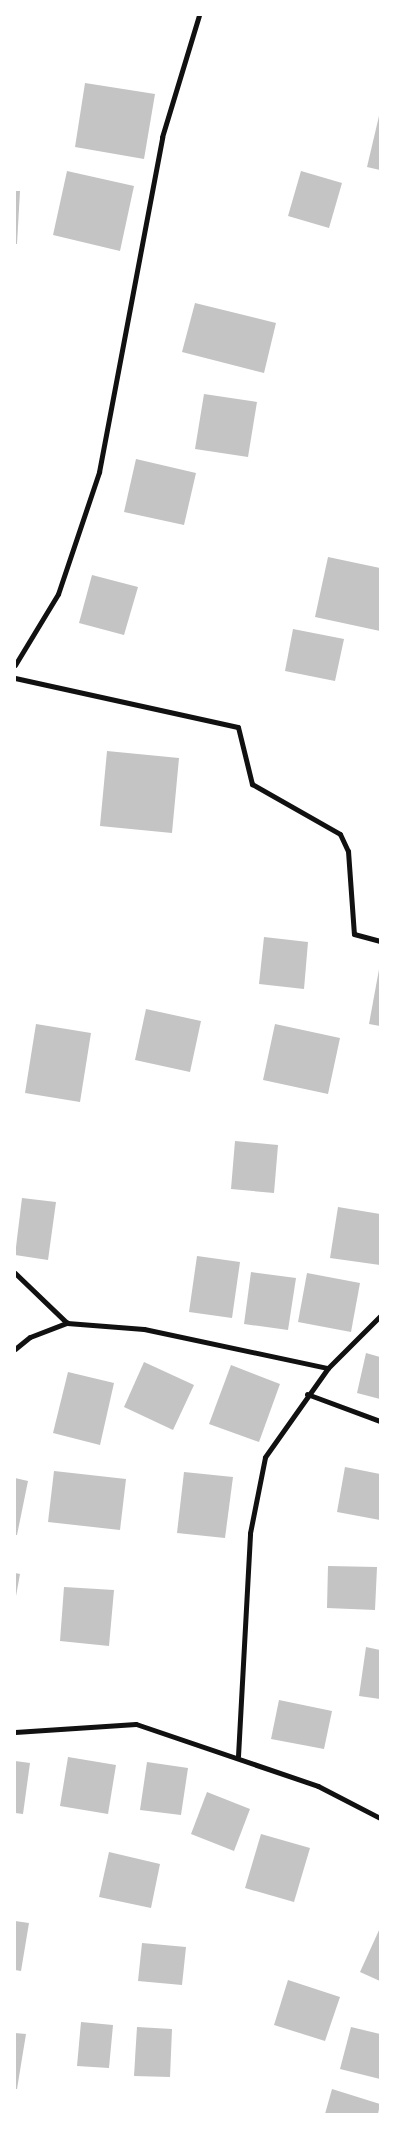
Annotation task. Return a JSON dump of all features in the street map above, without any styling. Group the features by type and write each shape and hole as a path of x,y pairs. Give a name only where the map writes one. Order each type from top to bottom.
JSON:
{"street":[{"path":"15,665 58,594 99,472 162,137 199,15"},
{"path":"15,678 238,727 252,784 340,834 348,851 354,934 380,941"},
{"path":"15,1273 67,1323"},
{"path":"238,1756 250,1533 265,1457 307,1394 328,1368 380,1316"},
{"path":"15,1349 30,1337 67,1323 144,1329 328,1368"},
{"path":"307,1394 380,1421"},
{"path":"15,1732 136,1724 238,1756 318,1786 380,1818"}],"building":[{"path":"85,83 155,94 144,159 75,147"},
{"path":"380,116 380,170 367,167"},
{"path":"67,171 134,186 120,251 53,235"},
{"path":"301,171 342,183 329,228 288,216"},
{"path":"15,191 20,191 17,244 15,244"},
{"path":"195,303 276,323 264,373 182,352"},
{"path":"204,394 257,402 248,457 195,449"},
{"path":"136,459 196,473 184,525 124,512"},
{"path":"328,557 380,568 380,631 315,617"},
{"path":"92,575 138,587 124,635 79,623"},
{"path":"293,629 344,639 335,681 285,671"},
{"path":"107,751 179,758 172,833 100,826"},
{"path":"264,937 308,942 304,989 259,984"},
{"path":"380,964 380,1026 369,1024"},
{"path":"146,1009 201,1021 190,1072 135,1060"},
{"path":"36,1024 91,1033 80,1102 25,1093"},
{"path":"275,1024 340,1038 328,1094 263,1080"},
{"path":"235,1141 278,1145 274,1193 231,1189"},
{"path":"22,1198 56,1202 48,1260 15,1255"},
{"path":"338,1207 380,1214 380,1265 330,1258"},
{"path":"197,1256 240,1262 232,1318 189,1312"},
{"path":"251,1272 296,1278 288,1330 244,1324"},
{"path":"307,1273 360,1283 351,1332 298,1322"},
{"path":"366,1353 380,1357 380,1399 357,1393"},
{"path":"144,1362 194,1385 173,1430 124,1407"},
{"path":"231,1365 280,1384 259,1442 209,1424"},
{"path":"68,1372 114,1383 100,1445 53,1433"},
{"path":"345,1467 380,1474 380,1520 337,1512"},
{"path":"54,1471 126,1479 120,1530 48,1522"},
{"path":"184,1472 233,1477 225,1538 177,1533"},
{"path":"15,1478 28,1481 17,1535 15,1535"},
{"path":"328,1566 377,1567 375,1610 327,1608"},
{"path":"15,1573 20,1574 16,1596 15,1596"},
{"path":"64,1587 114,1590 109,1646 60,1641"},
{"path":"366,1647 380,1650 380,1699 359,1696"},
{"path":"279,1700 332,1711 324,1749 271,1739"},
{"path":"68,1757 116,1765 108,1814 60,1806"},
{"path":"15,1761 30,1763 23,1814 15,1813"},
{"path":"147,1762 188,1768 181,1815 140,1810"},
{"path":"207,1792 250,1809 234,1851 191,1834"},
{"path":"261,1834 310,1848 294,1902 245,1888"},
{"path":"109,1852 160,1864 151,1908 99,1897"},
{"path":"15,1921 29,1923 21,1971 15,1970"},
{"path":"380,1928 380,1981 360,1972"},
{"path":"142,1943 186,1947 182,1985 138,1981"},
{"path":"288,1980 340,1997 325,2041 274,2025"},
{"path":"81,2022 113,2025 109,2068 77,2066"},
{"path":"137,2027 172,2029 170,2077 134,2076"},
{"path":"351,2027 380,2034 380,2079 340,2069"},
{"path":"15,2033 26,2034 17,2089 15,2089"},
{"path":"332,2089 380,2104 378,2114 325,2114"}]}
